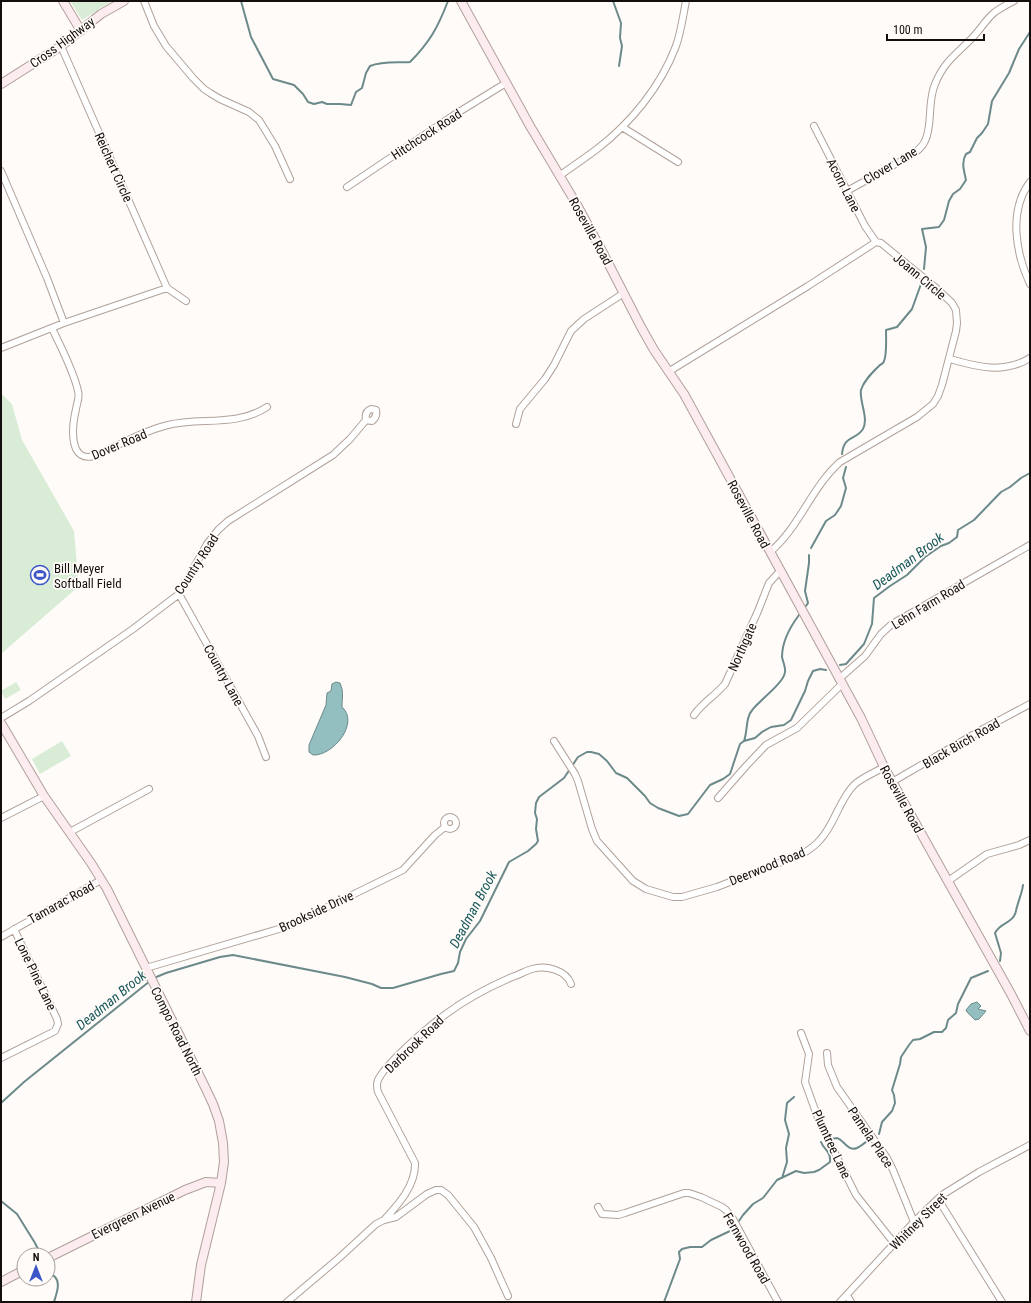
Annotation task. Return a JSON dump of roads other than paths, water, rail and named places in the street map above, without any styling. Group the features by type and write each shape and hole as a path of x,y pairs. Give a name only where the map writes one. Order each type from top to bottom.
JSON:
{"street":[{"path":"63,1 80,30"},
{"name":"Cross Highway","path":"1,84 61,46 107,10 124,1"},
{"path":"144,1 154,26 166,46 193,78 210,93 249,112 259,120 275,146 290,180"},
{"name":"Roseville Road","path":"461,1 506,83 585,219 644,332 687,400 861,718 892,782 1011,994 1030,1031"},
{"path":"559,176 598,148 622,127 633,115 664,73 676,45 686,1"},
{"name":"Clover Lane","path":"847,191 918,150 925,142 928,131 930,101 934,85 949,59 973,37 996,12 1014,1"},
{"name":"Reichert Circle","path":"61,46 167,288"},
{"name":"Hitchcock Road","path":"347,187 454,114 506,83"},
{"name":"Acorn Lane","path":"814,126 865,226 876,242"},
{"path":"622,127 678,162"},
{"path":"1,171 47,278 64,323"},
{"path":"1030,182 1018,207 1017,232 1021,261 1030,284"},
{"path":"668,372 808,286 876,242"},
{"name":"Joann Circle","path":"770,552 780,544 822,481 840,462 916,417 933,404 938,396 950,359 958,323 956,310 952,303 935,286 881,243 876,242"},
{"path":"1,348 64,323 167,288 186,301"},
{"path":"516,424 520,409 545,379 554,365 570,331 584,319 624,293"},
{"name":"Dover Road","path":"52,328 75,379 79,394 75,412 73,437 77,451 81,456 87,458 94,456 151,430 169,425 238,418 257,413 266,407"},
{"path":"950,359 990,369 1014,366 1030,358"},
{"name":"Country Road","path":"1,718 29,701 133,629 180,594 207,544 218,530 228,521 333,455 350,439 366,420"},
{"name":"Lehn Farm Road","path":"718,798 746,765 766,745 797,728 865,656 881,634 892,624 1030,545"},
{"name":"Northgate","path":"694,715 708,699 718,693 725,684 769,583 780,571"},
{"name":"Country Lane","path":"180,594 258,736 266,757"},
{"name":"Black Birch Road","path":"892,782 1030,704"},
{"name":"Compo Road North","path":"1,723 44,796 70,832 113,900 216,1111 224,1148 223,1171 201,1265 196,1302"},
{"name":"Deerwood Road","path":"554,741 575,774 592,829 600,845 633,881 646,889 677,898 717,887 802,854 821,840 845,796 855,784 884,767"},
{"path":"70,832 149,789"},
{"path":"1,818 44,796"},
{"name":"Brookside Drive","path":"146,968 289,926 403,870 435,835 445,827"},
{"path":"948,881 987,854 1028,842 1030,840"},
{"name":"Tamarac Road","path":"1,937 101,880"},
{"name":"Lone Pine Lane","path":"1,1058 55,1030 58,1024 14,929"},
{"name":"Darbrook Road","path":"384,1220 400,1202 415,1174 415,1163 376,1087 377,1082 383,1074 396,1058 445,1014 489,987 533,969 541,968 561,972 566,975 571,984"},
{"name":"Plumtree Lane","path":"801,1033 809,1054 805,1082 819,1120 856,1196 894,1243"},
{"name":"Pamela Place","path":"827,1053 828,1065 837,1086 887,1158 914,1222"},
{"name":"Whitney Street","path":"840,1302 894,1243 938,1199 959,1184 1030,1145"},
{"name":"Evergreen Avenue","path":"56,1254 191,1187 206,1182 221,1183"},
{"name":"Darbrook Road","path":"287,1302 376,1224 396,1217 432,1191 441,1190 454,1201 480,1237 508,1296"},
{"name":"Fernwood Road","path":"598,1207 602,1214 618,1215 684,1193 689,1193 722,1207 733,1219 778,1302"},
{"path":"938,1199 1002,1302"},
{"path":"1,1282 16,1274"},
{"path":"847,1295 852,1302"}],"water":[{"path":"336,682 340,683 342,689 342,707 347,714 348,721 346,729 336,744 321,754 313,755 309,752 309,745 326,705 327,693 331,691 332,684"},
{"path":"977,1002 981,1006 978,1009 986,1011 979,1019 975,1020 966,1010 971,1004"}],"waterway":[{"path":"241,1 251,37 273,79 294,85 303,94 308,102 314,104 322,102 327,104 351,105 356,92 362,88 366,73 370,66 375,64 410,62 417,55 433,34 448,1"},
{"path":"613,1 621,23 620,38 622,46 619,66"},
{"path":"924,269 926,247 922,229 939,227 944,220 949,201 953,194 960,189 966,180 963,167 964,157 970,152 977,138 988,124 992,101 1009,73 1019,49 1030,32"},
{"path":"842,454 843,448 847,441 860,433 865,425 861,390 869,376 884,362 886,350 886,330 897,327 912,309 921,284"},
{"path":"811,548 826,521 835,515 841,506 846,488 843,478 846,467"},
{"name":"Deadman Brook","path":"840,665 846,664 864,644 872,624 874,598 907,575 925,557 957,537 958,530 974,520 1001,492 1030,473"},
{"path":"806,606 808,603 805,591 809,555"},
{"path":"744,741 750,713 784,676 785,667 782,657 783,646 799,615"},
{"name":"Deadman Brook","path":"572,766 578,757 587,752 599,754 607,761 616,773 627,778 650,803 658,808 679,816 688,814 710,785 730,774 740,744 744,741 755,738 771,727 784,725 791,720 813,671 820,669 826,670"},
{"name":"Deadman Brook","path":"154,978 220,957 233,955 345,977 381,988 393,988 454,971 466,939 480,921 509,862 528,851 538,841 536,829 537,819 535,813 536,803 539,797 564,778 570,769"},
{"path":"1000,961 1001,953 995,933 999,927 1010,921 1015,915 1023,885"},
{"path":"879,1134 882,1122 892,1111 895,1103 892,1090 901,1057 909,1045 913,1040 920,1039 934,1032 942,1032 946,1028 948,1020 956,1013 958,1004 971,978 988,971"},
{"name":"Deadman Brook","path":"1,1103 24,1082 150,981"},
{"path":"782,1178 787,1162 786,1148 789,1134 785,1120 787,1103 794,1097"},
{"path":"831,1139 840,1139 849,1147 854,1149 870,1139"},
{"path":"739,1221 753,1204 763,1198 777,1180 796,1171 804,1173 814,1172 830,1162 829,1155 821,1142"},
{"name":"Deadman Brook","path":"1,1201 17,1214 37,1247"},
{"path":"664,1302 680,1259 679,1252 682,1249 690,1247 702,1247 711,1240 730,1231 731,1226"},
{"name":"Deadman Brook","path":"54,1302 58,1289 58,1282 56,1278"}],"place":[{"name":"Bill Meyer Softball Field","path":"40,575"}]}
